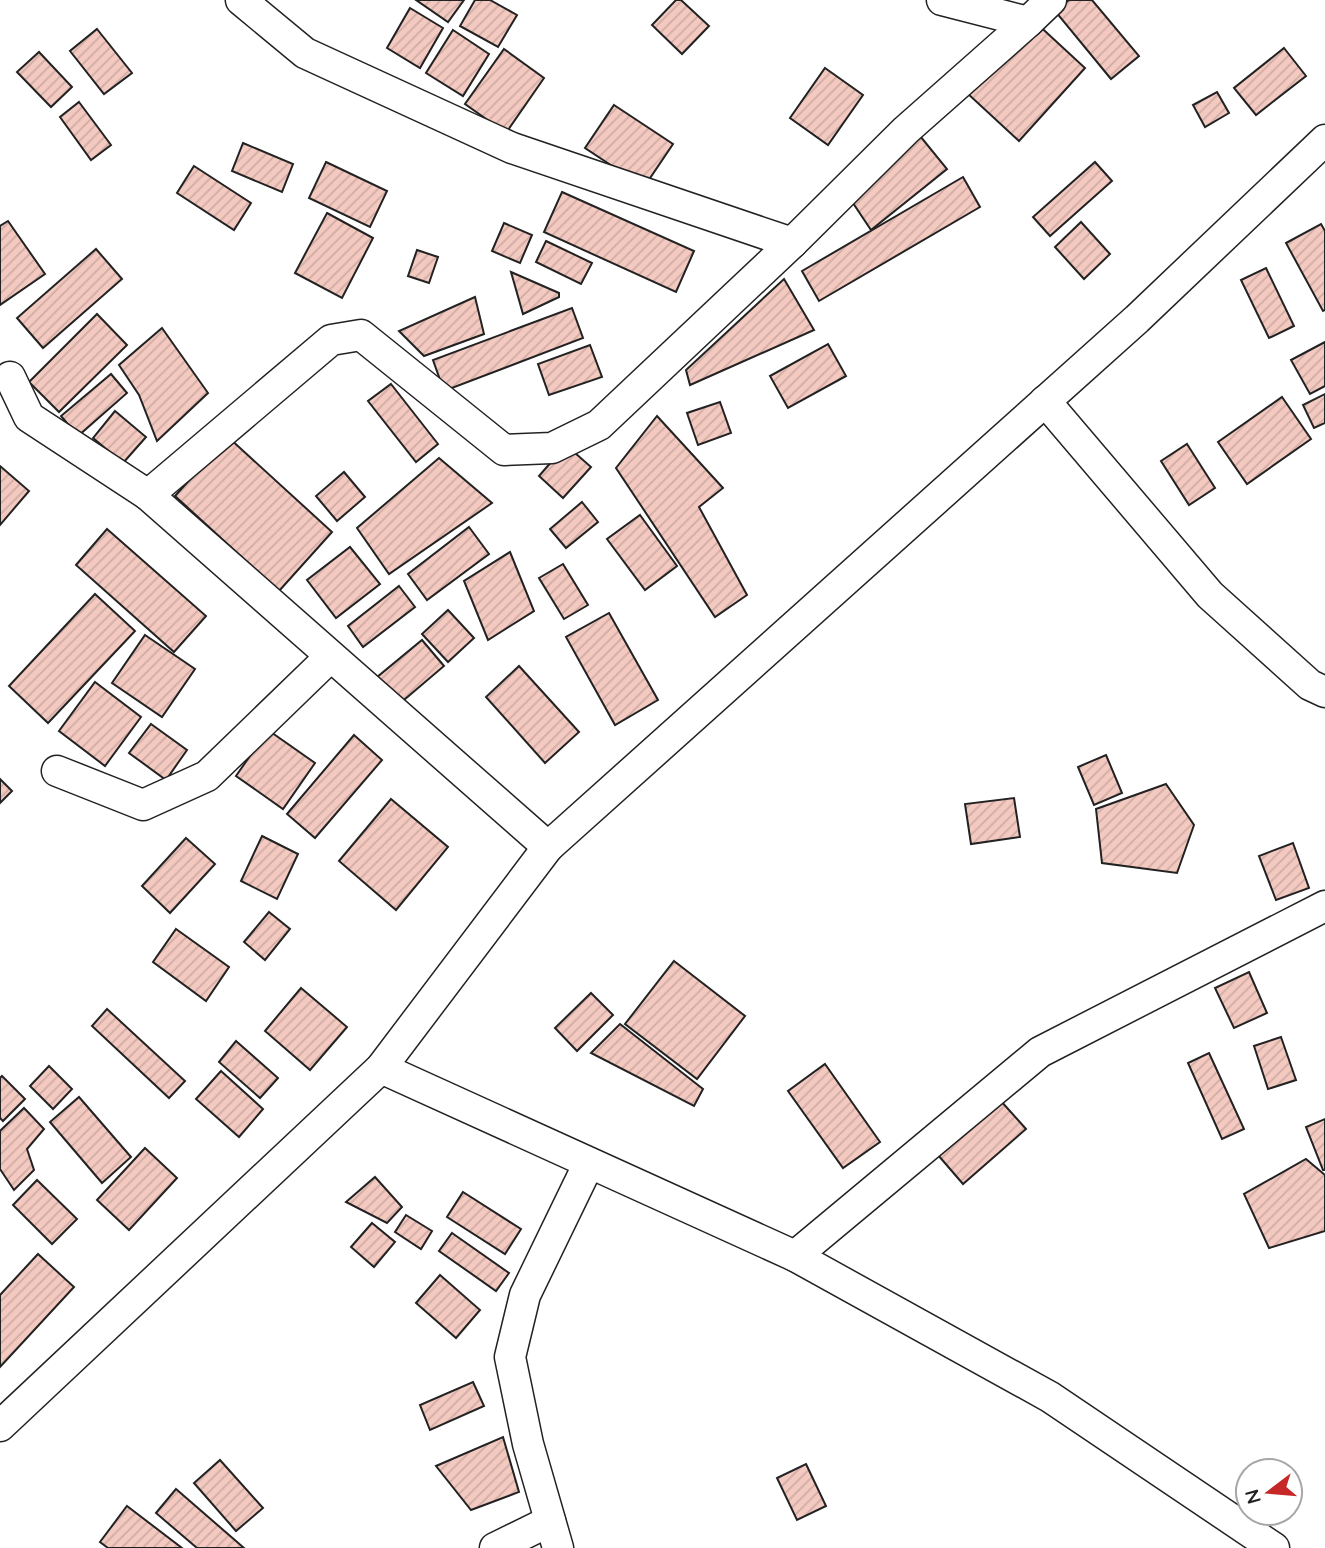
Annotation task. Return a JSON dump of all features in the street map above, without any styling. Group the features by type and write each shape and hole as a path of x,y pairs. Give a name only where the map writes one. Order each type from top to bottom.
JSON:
{"street":[{"path":"241,0 305,53 512,148 792,243"},
{"path":"942,0 1028,22"},
{"path":"148,495 331,340 361,335 505,450 552,449 599,425 792,243 906,130 1051,0"},
{"path":"0,1426 381,1068 548,847 1137,318 1325,141"},
{"path":"10,377 29,417 148,495 548,847"},
{"path":"1045,401 1210,594 1310,685 1325,692"},
{"path":"57,771 143,805 207,776 330,657"},
{"path":"795,1256 1040,1052 1325,906"},
{"path":"381,1068 795,1256 1050,1397 1274,1548"},
{"path":"495,1548 554,1534 528,1444 510,1357 525,1295 589,1163"}],"building":[{"path":"416,0 464,0 448,22"},
{"path":"475,0 490,0 517,15 498,47 460,26"},
{"path":"676,0 681,0 709,26 682,54 652,25"},
{"path":"1069,0 1092,0 1139,56 1111,79 1055,11"},
{"path":"410,8 443,28 420,68 387,48"},
{"path":"1033,20 1085,68 1019,141 967,93"},
{"path":"97,29 132,73 104,94 70,51"},
{"path":"453,30 489,54 463,96 426,73"},
{"path":"1284,48 1306,76 1256,115 1234,88"},
{"path":"504,49 544,78 506,133 465,104"},
{"path":"39,52 72,87 51,107 17,72"},
{"path":"825,68 863,95 828,145 790,118"},
{"path":"1217,92 1229,113 1205,127 1193,105"},
{"path":"79,102 111,145 91,160 60,117"},
{"path":"614,105 673,144 644,187 585,148"},
{"path":"916,131 947,169 871,230 851,200"},
{"path":"243,143 293,164 282,192 232,171"},
{"path":"326,162 387,191 370,227 309,198"},
{"path":"1095,162 1112,181 1050,236 1033,217"},
{"path":"194,166 251,203 234,230 177,193"},
{"path":"963,177 980,207 819,301 802,271"},
{"path":"562,192 694,251 676,292 544,232"},
{"path":"327,213 373,238 342,298 295,273"},
{"path":"8,221 45,274 0,305 0,226"},
{"path":"1081,222 1110,254 1084,279 1055,247"},
{"path":"504,223 532,235 520,263 492,251"},
{"path":"1321,224 1325,231 1323,311 1286,243"},
{"path":"546,241 592,263 581,284 536,262"},
{"path":"96,249 122,279 43,348 17,318"},
{"path":"417,250 438,257 429,283 408,276"},
{"path":"1266,268 1294,326 1269,338 1241,280"},
{"path":"511,272 559,293 559,297 523,314"},
{"path":"784,279 814,330 690,385 686,370"},
{"path":"475,297 484,334 424,356 399,331"},
{"path":"572,308 583,338 444,391 433,360"},
{"path":"97,314 127,345 59,412 29,382"},
{"path":"162,328 208,393 157,441 139,395 119,365"},
{"path":"1325,342 1325,386 1310,394 1291,360"},
{"path":"828,344 846,376 788,408 770,376"},
{"path":"590,345 602,377 549,395 538,364"},
{"path":"111,374 127,393 78,436 61,416"},
{"path":"391,384 438,444 416,462 368,401"},
{"path":"1325,394 1325,423 1314,428 1303,405"},
{"path":"1282,397 1311,439 1247,484 1218,442"},
{"path":"720,402 731,433 698,445 687,413"},
{"path":"115,411 146,437 123,463 93,438"},
{"path":"657,416 723,488 699,507 747,595 715,617 616,468"},
{"path":"228,437 332,532 279,591 175,496"},
{"path":"1187,444 1215,488 1189,505 1161,461"},
{"path":"566,445 591,467 563,498 539,476"},
{"path":"439,458 492,503 389,574 357,528"},
{"path":"0,466 29,491 0,525"},
{"path":"344,472 365,497 337,521 316,496"},
{"path":"582,502 598,522 566,548 550,529"},
{"path":"640,515 677,566 645,590 607,539"},
{"path":"469,527 489,554 427,600 408,574"},
{"path":"107,529 206,616 174,652 76,565"},
{"path":"350,547 380,584 336,618 307,580"},
{"path":"510,552 534,611 488,640 464,581"},
{"path":"563,564 588,605 564,619 539,578"},
{"path":"399,586 415,607 363,647 348,626"},
{"path":"95,594 135,631 48,723 9,686"},
{"path":"448,610 474,638 448,662 422,634"},
{"path":"609,613 658,700 615,725 566,637"},
{"path":"145,635 195,669 162,717 112,683"},
{"path":"422,640 444,666 398,705 376,678"},
{"path":"519,666 579,732 545,763 486,697"},
{"path":"95,682 141,717 105,766 59,731"},
{"path":"151,724 187,750 166,780 129,753"},
{"path":"268,730 315,763 283,809 236,776"},
{"path":"354,735 382,760 315,838 287,814"},
{"path":"1106,755 1122,793 1094,805 1078,767"},
{"path":"0,779 12,791 0,803"},
{"path":"1166,784 1194,825 1177,873 1102,863 1096,809"},
{"path":"1014,798 1020,837 971,844 965,804"},
{"path":"391,799 448,847 396,910 339,861"},
{"path":"262,836 298,854 277,899 241,881"},
{"path":"186,838 215,864 170,913 142,886"},
{"path":"1293,843 1309,888 1276,900 1259,856"},
{"path":"269,912 290,929 265,960 244,942"},
{"path":"176,929 229,967 206,1001 153,962"},
{"path":"674,961 745,1016 697,1079 625,1024"},
{"path":"1249,972 1267,1013 1234,1028 1215,988"},
{"path":"301,988 347,1027 310,1070 265,1031"},
{"path":"591,993 613,1015 577,1051 555,1028"},
{"path":"107,1009 185,1081 169,1098 92,1026"},
{"path":"620,1024 703,1089 694,1106 591,1053"},
{"path":"1281,1037 1296,1080 1268,1089 1254,1046"},
{"path":"236,1041 278,1078 260,1098 219,1062"},
{"path":"1209,1053 1244,1129 1222,1139 1188,1063"},
{"path":"825,1064 880,1142 843,1168 788,1091"},
{"path":"49,1066 72,1089 53,1109 30,1086"},
{"path":"221,1071 263,1109 239,1137 196,1099"},
{"path":"2,1076 25,1099 3,1121 0,1118"},
{"path":"79,1097 131,1157 102,1183 50,1122"},
{"path":"1000,1100 1026,1129 963,1184 938,1155"},
{"path":"24,1108 44,1129 27,1149 34,1170 14,1190 0,1169 0,1131"},
{"path":"1325,1119 1325,1170 1323,1170 1306,1127"},
{"path":"145,1148 177,1178 129,1230 97,1200"},
{"path":"1306,1159 1325,1175 1325,1231 1269,1248 1244,1194"},
{"path":"375,1177 402,1207 387,1223 346,1202"},
{"path":"37,1180 77,1219 52,1244 13,1205"},
{"path":"463,1192 521,1229 505,1254 447,1217"},
{"path":"406,1215 432,1231 421,1249 395,1232"},
{"path":"372,1223 395,1242 374,1267 351,1247"},
{"path":"452,1233 509,1273 496,1291 439,1251"},
{"path":"38,1254 74,1287 0,1367 0,1295"},
{"path":"440,1275 480,1310 456,1338 416,1303"},
{"path":"473,1382 484,1406 430,1430 420,1405"},
{"path":"503,1437 519,1492 471,1510 436,1466"},
{"path":"220,1460 263,1508 236,1531 194,1483"},
{"path":"806,1464 826,1506 797,1520 777,1478"},
{"path":"176,1489 244,1548 197,1548 156,1513"},
{"path":"127,1506 182,1548 108,1548 100,1542"}]}
